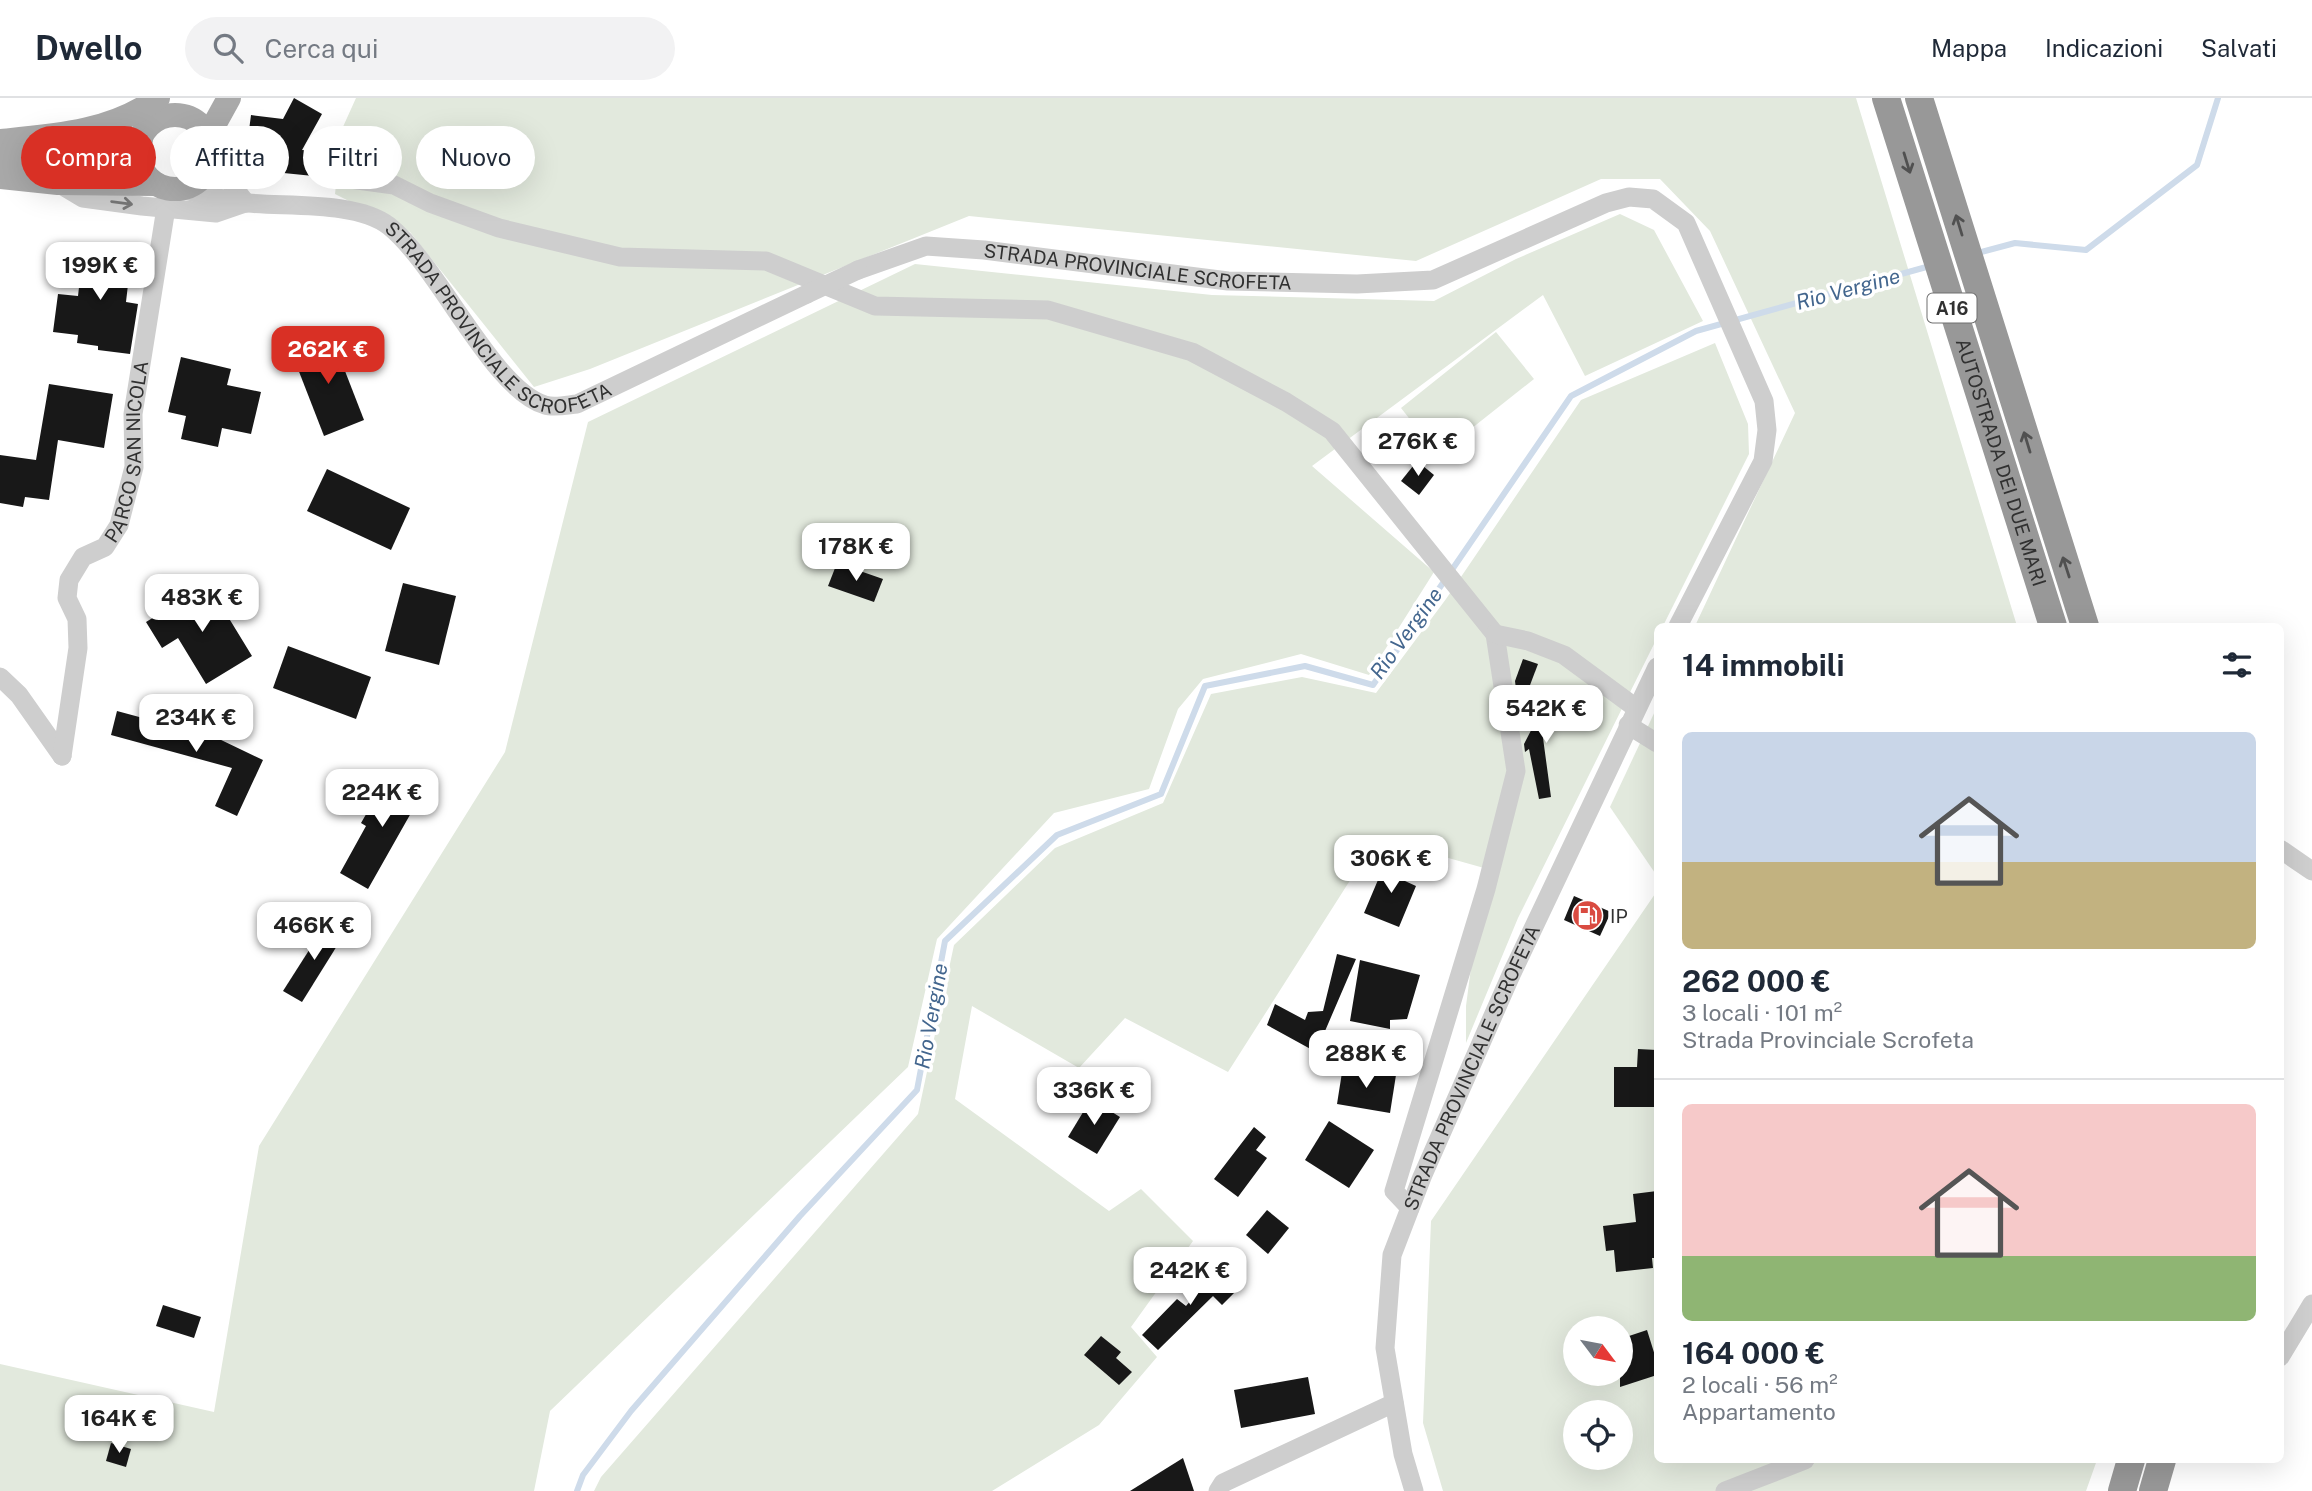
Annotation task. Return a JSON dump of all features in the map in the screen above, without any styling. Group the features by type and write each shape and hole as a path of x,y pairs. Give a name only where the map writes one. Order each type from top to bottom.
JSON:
{"highway":[{"name":"AUTOSTRADA DEI DUE MARI","path":"1886,98 2052,623"},
{"name":"AUTOSTRADA DEI DUE MARI","path":"1919,98 2084,623"},
{"path":"2122,1491 2130,1463"},
{"path":"2153,1491 2161,1463"}],"main road":[{"path":"0,141 56,136 111,124 190,98"},
{"path":"218,126 229,98"},
{"path":"151,126 164,107"},
{"path":"164,107 192,120 196,126"},
{"path":"0,156 21,156"},
{"path":"0,177 167,194 178,189"},
{"path":"156,183 167,194"}],"street":[{"path":"237,189 246,203"},
{"path":"402,189 430,203 499,228 620,257 766,261 875,306 1048,310 1192,352 1286,401 1332,431 1495,634 1516,771 1486,889 1394,1191 1410,1208"},
{"name":"STRADA PROVINCIALE SCROFETA","path":"167,194 361,211 388,225 428,266 490,359 523,393 546,406 577,404 858,270 926,246 984,250 1228,281 1357,284 1433,280 1606,203 1629,197 1653,199 1686,223 1764,401 1767,429 1763,461 1680,623"},
{"name":"PARCO SAN NICOLA","path":"0,677 19,695 62,756 78,648 76,619 67,598 69,580 83,557 105,547 119,525 131,479 134,467 133,414 167,194"},
{"path":"1495,634 1528,641 1564,655 1632,716 1654,740"},
{"name":"STRADA PROVINCIALE SCROFETA","path":"1413,1491 1403,1454 1385,1348 1392,1255 1410,1208 1588,830 1632,716 1654,673"},
{"path":"2284,852 2312,871"},
{"path":"2284,1350 2312,1304"},
{"path":"1220,1487 1394,1403"},
{"path":"1725,1491 1797,1463"}],"shaded area":[{"path":"356,98 1856,98 2016,623 1696,623 1795,413 1710,231 1660,179 1601,179 1416,261 969,216 590,369 534,387 410,232 335,194 336,189 402,189 402,126 343,126"},
{"path":"1620,214 1654,230 1703,321 1585,376 1543,295 1312,466 1434,572 1369,675 1301,654 1203,679 1178,709 1149,789 1054,813 937,939 908,1067 550,1411 534,1491 0,1491 0,1364 214,1412 259,1146 505,752 588,422 915,264 1212,295 1434,301 1516,259"},
{"path":"1496,332 1534,379 1438,455 1401,408"},
{"path":"1715,343 1748,424 1749,454 1664,623 1654,623 1654,644 1518,918 1466,1043 1466,1006 1484,868 1377,838 1228,1072 1125,1018 1079,1068 972,1006 955,1099 1109,1211 1141,1189 1193,1241 1131,1327 1157,1357 1099,1425 992,1491 594,1491 601,1477 918,1114 954,945 1055,848 1163,803 1211,694 1302,677 1376,693 1446,599 1581,400"},
{"path":"1654,713 1654,872 1610,807"},
{"path":"1654,895 1654,1463 2096,1463 2086,1491 1443,1491 1423,1423 1431,1221"}],"building":[{"path":"294,98 322,114 315,126 303,126 303,175 289,174 289,126 250,126 251,115 283,119"},
{"path":"84,244 132,250 126,302 138,304 130,354 98,350 98,346 77,343 78,335 53,332 58,294 78,296"},
{"path":"331,335 364,420 324,436 291,351"},
{"path":"181,357 231,369 227,385 261,392 251,434 222,428 218,447 181,439 186,416 168,412"},
{"path":"49,384 113,394 104,448 58,440 49,500 25,497 23,507 0,503 0,455 36,460"},
{"path":"1417,461 1434,475 1419,495 1401,481"},
{"path":"327,469 410,508 391,550 307,511"},
{"path":"837,563 883,579 874,602 828,586"},
{"path":"403,583 456,596 439,665 385,651"},
{"path":"208,584 252,656 206,684 178,638 162,648 146,622"},
{"path":"288,646 371,677 356,719 273,688"},
{"path":"1523,659 1538,664 1527,693 1516,689 1515,681"},
{"path":"1575,700 1581,709 1543,738 1551,797 1539,799 1529,749 1525,752 1524,744 1539,715 1540,721"},
{"path":"117,711 217,738 263,760 237,816 215,806 232,768 111,735"},
{"path":"391,771 424,790 368,889 340,873 366,826 361,823"},
{"path":"1386,861 1410,870 1405,881 1416,886 1399,927 1364,913"},
{"name":"IP","path":"1574,896 1611,912 1600,936 1564,920"},
{"path":"327,922 345,933 302,1002 283,991"},
{"path":"1337,954 1356,959 1316,1052 1267,1025 1275,1004 1305,1020 1308,1012 1323,1011"},
{"path":"1360,960 1420,975 1407,1019 1390,1020 1390,1029 1350,1021"},
{"path":"1638,1049 1654,1050 1654,1107 1614,1107 1614,1067 1637,1067"},
{"path":"1343,1066 1396,1075 1390,1113 1337,1104"},
{"path":"1091,1099 1120,1117 1097,1154 1068,1137"},
{"path":"1329,1121 1374,1150 1349,1188 1305,1160"},
{"path":"1254,1127 1266,1137 1256,1150 1267,1158 1238,1197 1214,1179"},
{"path":"1654,1191 1653,1268 1616,1272 1614,1250 1606,1251 1603,1226 1636,1222 1633,1194"},
{"path":"1267,1210 1289,1228 1268,1254 1246,1235"},
{"path":"1225,1260 1237,1271 1224,1284 1234,1293 1222,1305 1213,1296 1158,1350 1142,1335 1177,1299 1186,1306"},
{"path":"163,1305 201,1317 194,1338 156,1326"},
{"path":"1647,1330 1654,1352 1654,1376 1633,1383 1633,1335"},
{"path":"1101,1336 1121,1352 1116,1358 1132,1372 1119,1385 1084,1355"},
{"path":"1308,1377 1315,1414 1241,1428 1234,1390"},
{"path":"111,1443 131,1449 126,1467 106,1461"},
{"path":"1183,1458 1194,1491 1130,1491"}],"waterway":[{"name":"Rio Vergine","path":"1974,254 2015,243 2086,250 2197,165 2218,98"},
{"name":"Rio Vergine","path":"577,1491 583,1475 631,1411 800,1216 917,1090 945,941 1057,835 1161,794 1205,686 1305,666 1373,685 1571,396 1696,331 1930,266"}],"place":[{"name":"IP","path":"1587,916"}]}
